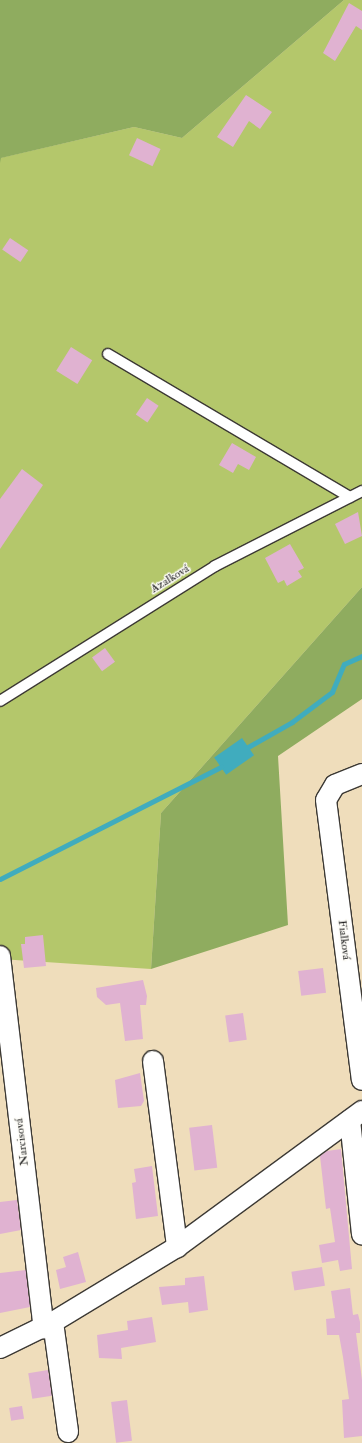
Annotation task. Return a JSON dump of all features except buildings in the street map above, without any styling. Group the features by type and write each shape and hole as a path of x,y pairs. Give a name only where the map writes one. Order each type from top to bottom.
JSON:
{"street":[{"name":"Fialková","path":"362,774 335,785 326,800 362,1080"},
{"name":"Narcisová","path":"0,956 48,1325 68,1432"},
{"path":"153,1061 177,1247"},
{"path":"0,1348 48,1325 177,1247 356,1115"},
{"path":"356,1115 362,1234"}],"lane":[{"path":"108,354 350,496"},
{"name":"Azalková","path":"0,701 215,566 362,491"}],"green space":[{"path":"0,0 344,0 182,138 134,127 1,158 0,163"},
{"path":"344,0 362,0 362,587 161,813 151,969 0,959 0,158 134,127 182,138"},
{"path":"362,587 362,699 278,756 288,925 151,969 161,813"}],"water":[{"path":"242,738 254,755 226,775 214,758"}],"waterway":[{"path":"248,747 292,722 332,692 344,664 362,656"},
{"path":"0,879 221,767"}]}
